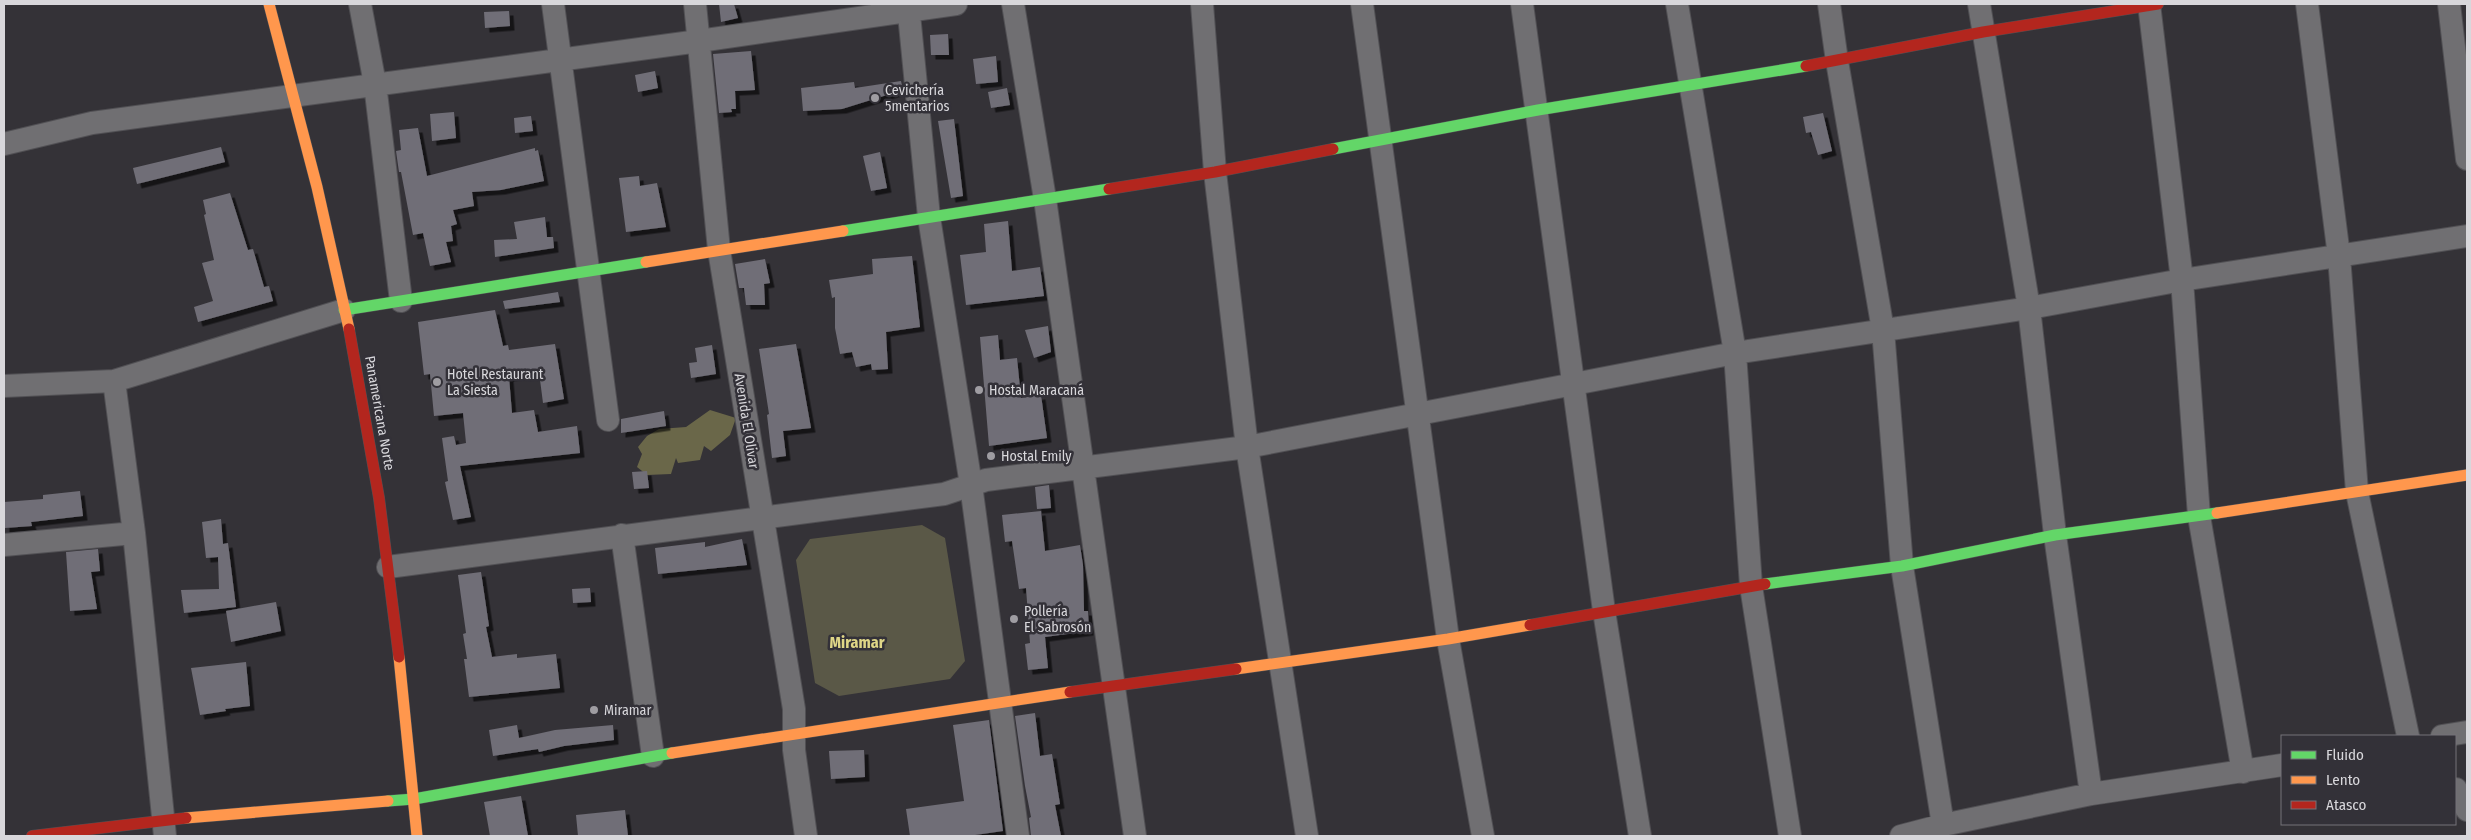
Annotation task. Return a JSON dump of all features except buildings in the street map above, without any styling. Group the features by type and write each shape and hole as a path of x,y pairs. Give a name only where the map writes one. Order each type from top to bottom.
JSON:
{"main road":[{"name":"Panamericana Norte","path":"268,4 296,96 344,310 369,434 388,567 418,836"},
{"path":"344,310 1215,172 1538,110 1837,61 1983,32 2152,4"},
{"path":"32,836 164,828 414,799 653,756 1000,702 1448,639 1751,586 1902,566 2055,535 2199,516 2467,475"}],"street":[{"path":"360,4 375,84 401,301"},
{"path":"553,4 608,420"},
{"name":"Avenida El Olivar","path":"695,4 719,250 794,709 794,750 806,836"},
{"path":"4,144 92,123 699,41 908,8 956,4"},
{"path":"1014,4 1045,199 1112,686 1135,836"},
{"path":"1202,4 1215,172 1246,447 1307,836"},
{"path":"1362,4 1382,139 1448,639 1483,836"},
{"path":"1522,4 1538,110 1604,611 1640,836"},
{"path":"1677,4 1735,353 1751,586 1790,836"},
{"path":"1829,4 1883,330 1902,566 1943,825"},
{"path":"1979,4 2029,308 2055,535 2091,794"},
{"path":"2152,4 2182,280 2199,516 2243,772"},
{"path":"2307,4 2339,256 2357,492 2408,735"},
{"path":"2449,4 2467,159"},
{"path":"908,8 929,217 971,485 1018,836"},
{"path":"388,567 944,494 986,480 1246,447 1735,353 2029,308 2182,280 2467,236"},
{"path":"4,386 114,381 344,310"},
{"path":"114,381 134,533 164,828"},
{"path":"4,545 134,533"},
{"path":"622,535 653,756"},
{"path":"2448,735 2467,732"},
{"path":"1901,836 1943,825 2091,794 2281,765"},
{"path":"2456,789 2467,810"}],"shaded area":[{"path":"710,410 736,418 730,435 711,451 704,446 700,460 678,463 676,458 671,474 647,475 637,467 642,454 638,447 647,436 659,429 686,427"},
{"path":"922,525 945,538 965,661 950,679 839,696 815,683 796,560 810,539"}],"traffic: fast":[{"path":"1333,149 1538,110 1806,66"},
{"path":"843,231 1109,189"},
{"path":"344,310 646,262"},
{"path":"1765,584 1902,566 2055,535 2217,513"},
{"path":"388,801 414,799 672,753"}],"traffic: slow":[{"path":"269,4 317,187 349,329"},
{"path":"646,262 843,231"},
{"path":"2217,513 2467,475"},
{"path":"1236,669 1448,639 1530,625"},
{"path":"399,657 417,836"},
{"path":"672,753 1070,692"},
{"path":"186,818 388,801"}],"traffic: jam":[{"path":"1806,66 1983,32 2158,4"},
{"path":"1109,189 1215,172 1333,149"},
{"path":"349,329 379,498 399,657"},
{"path":"1530,625 1765,584"},
{"path":"1070,692 1236,669"},
{"path":"32,836 186,818"}],"place":[{"name":"Cevichería 5mentarios","path":"875,98"},
{"name":"Hotel Restaurant La Siesta","path":"437,382"},
{"name":"Hostal Maracaná","path":"979,390"},
{"name":"Hostal Emily","path":"991,456"},
{"name":"Pollería El Sabrosón","path":"1014,619"},
{"name":"Miramar","path":"594,710"}],"district":[{"name":"Miramar","path":"857,642"}]}
